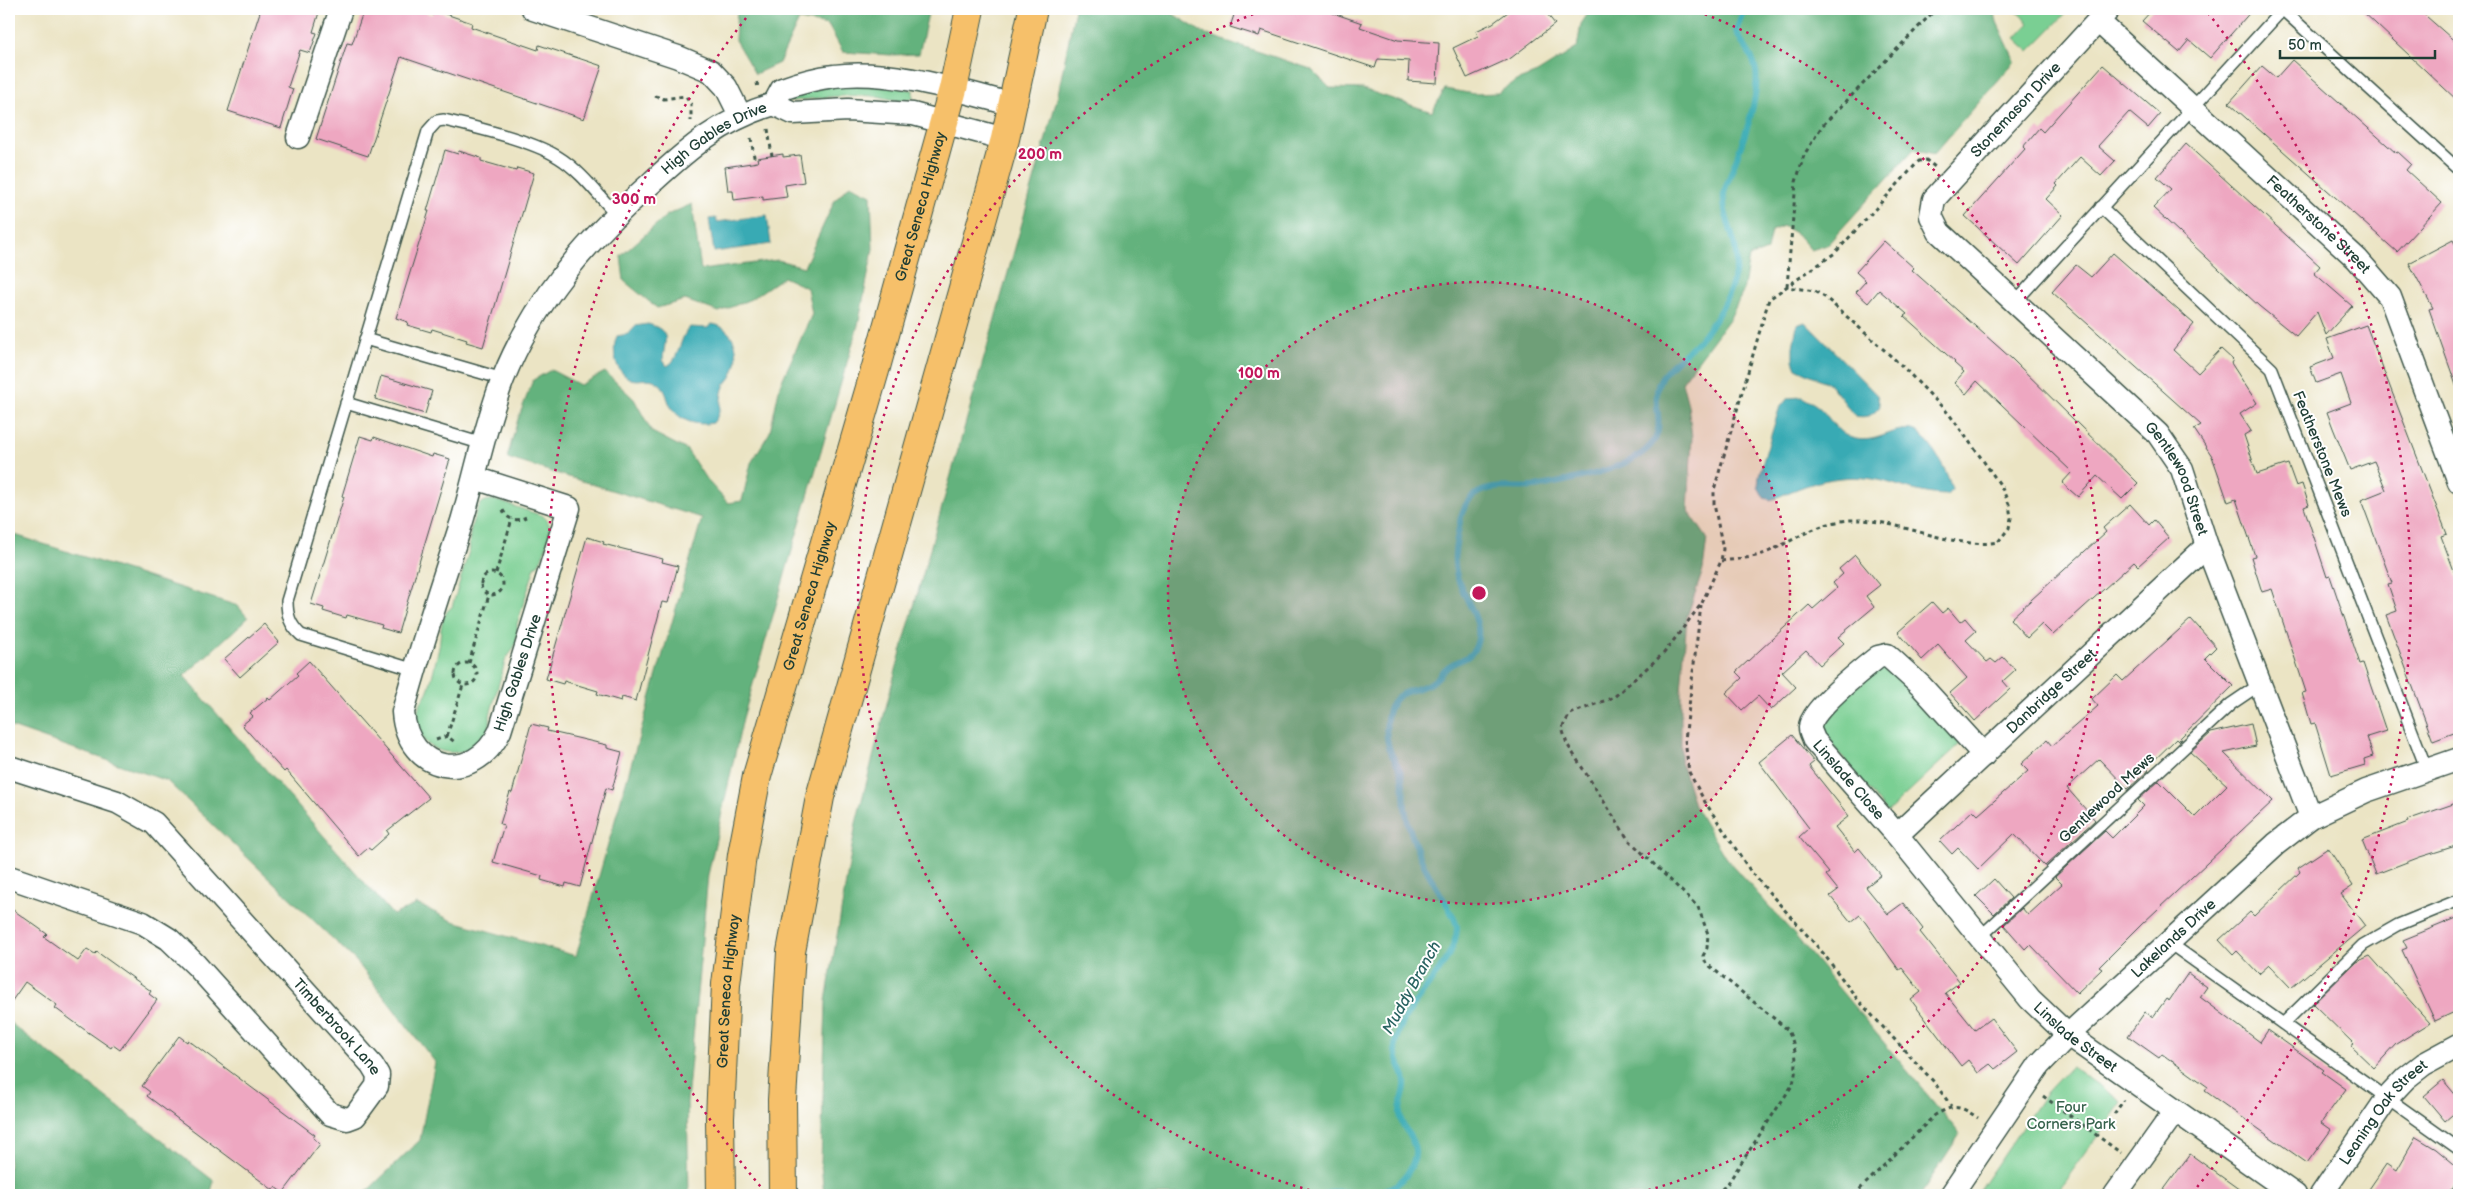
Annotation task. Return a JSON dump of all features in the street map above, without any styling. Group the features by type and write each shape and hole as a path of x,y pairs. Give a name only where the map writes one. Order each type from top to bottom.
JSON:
{"main road":[{"name":"Great Seneca Highway","path":"721,1195 720,1118 726,984 742,855 757,776 876,368 953,89 970,9"},
{"path":"783,1195 782,1100 791,952 820,797 1005,139 1014,105 1032,9"}],"street":[{"path":"298,137 341,9"},
{"path":"533,9 678,56 711,71 726,87 740,115"},
{"name":"Featherstone Street","path":"2104,15 2192,106 2357,259 2390,297 2459,482"},
{"name":"Stonemason Drive","path":"1931,216 1934,200 2104,15"},
{"name":"High Gables Drive","path":"774,104 782,89 810,80 835,75 873,75 953,89 1014,105"},
{"name":"High Gables Drive","path":"475,478 569,508 504,720 495,742 483,756 469,764 454,767 434,762 419,753 408,738 403,718 415,670 475,478 483,444 503,379 526,333 557,283 583,248 616,214 672,163 713,131 740,115 774,104 793,113 848,110 913,114 1005,139"},
{"name":"Gentlewood Street","path":"1931,216 1939,232 2158,434 2182,469 2207,546 2311,817"},
{"name":"Danbridge Street","path":"1897,835 2207,546"},
{"name":"Linslade Close","path":"1897,835 1814,740 1810,728 1813,718 1828,701 1878,657 1888,655 1921,686 1984,755"},
{"name":"Lakelands Drive","path":"1951,1195 2040,1065 2068,1035 2276,844 2311,817 2366,791 2459,759"},
{"name":"Timberbrook Lane","path":"9,767 118,802 154,824 372,1065 378,1076 377,1086 355,1116 347,1119 330,1114 196,965 169,938 143,922 9,877"},
{"name":"Linslade Street","path":"1897,835 2030,999 2068,1035 2285,1192"},
{"name":"Leaning Oak Street","path":"2321,1195 2388,1097 2406,1078 2424,1064 2459,1047"},
{"path":"2115,1195 2175,1111"}],"lane":[{"path":"2014,302 2282,9 2459,170"},
{"path":"415,670 301,635 292,627 288,615 287,600 428,131 437,121 452,122 539,147 559,157 573,168 616,214"},
{"name":"Featherstone Mews","path":"2101,207 2272,369 2427,770"},
{"path":"366,338 503,379"},
{"path":"346,403 483,444"},
{"name":"Gentlewood Mews","path":"1979,938 2231,704 2259,685"},
{"path":"2283,1024 2363,945 2398,925 2459,900"},
{"path":"2168,942 2459,1149"}],"path":[{"path":"1787,286 1796,182 1804,155 1822,126 1936,9"},
{"path":"655,96 664,99 685,96 691,104 692,122"},
{"path":"751,138 755,163"},
{"path":"1716,1195 1728,1183 1793,1084 1797,1068 1794,1042 1787,1029 1706,963 1703,956 1707,948 1708,934 1698,907 1628,839 1567,744 1562,728 1570,714 1614,697 1664,653 1702,603 1721,561 1723,549 1714,504 1714,490 1740,407 1769,299 1835,253 1919,161 1926,160 1952,180"},
{"path":"1721,561 1758,555 1817,526 1831,522 1854,520 1874,522 1978,544 1998,542 2009,528 2011,518 2009,504 2001,486 1950,414 1900,365 1826,298 1815,291 1787,286"},
{"path":"496,573 512,519"},
{"path":"496,573 502,578 503,588 495,595 489,594 482,588 481,582 487,574 496,573"},
{"path":"469,663 489,594"},
{"path":"1702,603 1685,740 1689,772 1710,810 1751,872 1823,954 1858,1000 1934,1082 1951,1106"},
{"path":"469,663 476,670 476,679 472,683 463,684 456,678 455,673 459,665 469,663"},
{"path":"447,736 463,684"},
{"path":"2028,1082 2136,1165"},
{"path":"2114,1114 2124,1100"},
{"path":"1854,1195 1935,1115 1951,1106 1964,1108 1995,1130"}],"green space":[{"path":"737,9 929,9 919,54 891,55 843,52 828,25 799,20 779,63 755,74 735,40"},
{"path":"1075,9 1168,9 1205,34 1311,69 1330,88 1363,89 1432,112 1445,89 1474,94 1498,93 1516,81 1537,73 1577,48 1581,24 1591,9 1994,9 1997,22 2015,61 1934,154 1914,149 1827,245 1811,250 1797,234 1783,226 1771,231 1767,250 1749,257 1743,292 1730,318 1682,382 1688,405 1692,437 1688,510 1707,538 1703,570 1687,617 1681,690 1681,762 1694,805 1725,857 1792,932 1960,1134 1920,1195 824,1195 821,1164 826,1001 856,823 892,684 1057,99"},
{"path":"2014,9 2070,9 2029,51 2015,38 2029,23"},
{"path":"836,84 870,84 913,90 913,97 900,100 876,96 854,96 786,102 782,99"},
{"path":"850,185 871,195 873,250 858,325 743,718 708,875 687,1102 689,1195 363,1195 420,1140 435,1062 356,961 167,781 9,726 9,533 238,606 248,618 184,676 393,915 417,904 453,921 576,956 702,518 507,458 518,419 533,380 551,370 580,385 605,372 634,399 652,432 687,450 706,479 728,503 742,501 751,463 770,432 780,385 812,314 807,288 783,277 751,299 719,312 685,300 657,308 624,281 621,256 667,215 692,204 701,270 778,260 804,267 835,200"},
{"path":"495,500 543,516 549,524 548,542 541,560 535,567 517,624 515,646 506,658 490,715 488,730 481,742 469,749 455,752 440,751 428,744 420,733 417,716 418,710 431,681 442,622 444,616 452,607 470,548 470,533 475,514 483,502"},
{"path":"1881,668 1897,675 1960,744 1887,812 1820,730 1823,713"},
{"path":"9,1022 214,1181 210,1195 9,1195"},
{"name":"Four Corners Park","path":"2071,1066 2122,1102 2055,1195 1976,1195 2045,1094"}],"water":[{"path":"767,215 771,244 714,252 709,219 716,218 717,222"},
{"path":"1805,322 1877,395 1880,406 1875,412 1863,417 1855,416 1830,384 1796,368 1793,360 1793,347 1797,325"},
{"path":"648,324 664,333 663,360 667,366 675,359 686,331 690,327 707,328 712,324 720,326 732,337 737,352 735,369 724,387 720,410 713,423 701,424 683,419 670,405 660,384 651,379 631,379 621,372 614,348 617,336 628,334 635,326"},
{"path":"1802,397 1820,408 1839,431 1849,437 1867,440 1897,431 1912,430 1918,433 1926,440 1938,458 1952,490 1947,495 1931,494 1883,481 1853,477 1825,480 1799,488 1771,500 1764,498 1758,487 1759,475 1779,409 1788,398"}],"building":[{"path":"261,9 320,9 313,32 317,33 310,53 300,50 288,87 293,89 281,128 228,111"},
{"path":"364,9 414,9 433,15 434,10 472,23 471,27 538,50 539,45 602,66 584,119 401,57 368,156 316,139 347,43 352,44"},
{"path":"1236,9 1331,9 1330,12 1362,23 1360,27 1398,40 1439,43 1437,83 1408,81 1409,61 1378,59 1375,68 1261,30 1259,36 1230,27"},
{"path":"1512,9 1543,9 1555,24 1511,58 1467,78 1453,48 1478,36 1476,31 1493,23"},
{"path":"2153,9 2253,9 2210,58 2189,40 2179,52 2142,21"},
{"path":"2360,9 2418,9 2459,45 2459,102"},
{"path":"2292,60 2396,153 2398,152 2411,164 2406,170 2442,203 2397,252 2229,103 2262,66 2276,78"},
{"path":"2103,65 2160,114 2148,128 2129,112 2098,146 2115,161 2101,176 2080,157 2056,184 2058,186 2046,199 2063,215 2019,265 1965,216 2025,149 2023,147 2039,128 2043,132"},
{"path":"2186,144 2320,266 2314,273 2352,306 2326,335 2317,312 2296,336 2259,306 2153,208 2171,189 2157,177"},
{"path":"445,150 458,154 459,151 481,158 481,161 516,171 517,168 534,173 483,347 432,329 431,332 407,325 408,322 396,318 429,211 427,211"},
{"path":"783,154 783,157 800,155 804,182 785,185 787,197 763,200 763,196 734,200 733,191 728,191 725,167 758,162 757,158"},
{"path":"2453,240 2459,252 2459,387 2457,388 2429,309 2433,308 2409,263"},
{"path":"1884,241 1914,268 1912,270 2012,359 2138,483 2122,499 2097,476 2078,497 2062,483 2072,472 1977,381 1966,394 1954,383 1964,372 1904,316 1907,314 1879,290 1868,303 1856,292 1866,281 1856,272"},
{"path":"2113,253 2194,324 2173,350 2198,373 2221,349 2233,360 2231,363 2257,403 2240,414 2251,431 2244,435 2257,474 2288,464 2296,486 2302,484 2309,505 2304,507 2327,577 2330,576 2360,664 2363,663 2386,731 2367,737 2373,756 2364,759 2365,765 2331,775 2315,723 2311,724 2302,693 2306,692 2272,589 2262,592 2251,557 2255,556 2236,499 2228,502 2212,456 2194,429 2201,425 2052,292 2076,265 2091,277"},
{"path":"2366,325 2447,534 2441,536 2459,584 2459,731 2433,741 2386,615 2397,611 2388,584 2392,583 2361,500 2386,490 2374,461 2350,470 2333,428 2327,412 2351,403 2341,374 2316,383 2310,367 2334,358 2327,339"},
{"path":"381,376 432,391 425,414 375,399"},
{"path":"360,436 373,440 374,437 432,457 433,454 450,459 398,633 381,628 382,625 347,615 346,618 323,611 324,608 311,604 344,497 342,496"},
{"path":"2130,504 2149,525 2154,520 2169,538 2138,566 2134,562 2053,635 2042,624 2027,638 2010,619 2106,532 2103,528"},
{"path":"587,537 604,542 603,544 663,559 662,562 678,566 668,603 662,602 636,701 622,697 621,701 597,694 598,691 564,681 563,684 546,679"},
{"path":"1855,555 1880,585 1866,596 1874,607 1838,637 1844,643 1820,665 1806,650 1782,672 1796,687 1771,710 1758,696 1742,710 1726,693 1742,678 1736,672 1809,605 1813,609 1837,588 1833,583 1843,574 1839,569"},
{"path":"1932,602 1942,613 1948,608 1960,622 1965,618 1976,631 1966,640 1987,662 1991,659 1996,663 2003,657 2015,670 2003,681 2010,689 1975,721 1950,693 1967,678 1938,645 1922,660 1898,632"},
{"path":"2191,619 2216,647 2205,658 2233,686 2178,740 2182,739 2179,742 2176,739 2146,768 2149,770 2128,789 2099,759 2067,788 2095,820 2045,866 2014,834 1978,869 1958,848 1952,854 1940,841 1973,810 1978,815 2028,771 2021,764 2047,740 2052,746 2098,706 2092,699 2117,675 2123,681"},
{"path":"264,624 279,642 240,677 224,659"},
{"path":"309,661 429,798 387,831 389,834 371,850 368,848 359,856 286,770 284,772 242,725 253,716 250,713 268,698 270,700 298,675 296,673"},
{"path":"531,724 548,728 547,731 607,745 607,748 622,752 612,790 606,788 580,887 566,883 565,887 541,880 542,876 493,862 504,825 500,824 510,792 512,793"},
{"path":"2251,724 2256,746 2224,753 2273,801 2142,924 2099,967 2102,969 2077,993 2030,944 2025,949 2004,925 2022,908 2028,915 2062,884 2055,877 2105,831 2112,838 2144,806 2138,800 2159,781 2195,817 2227,785 2190,752 2211,733"},
{"path":"1792,735 1814,762 1809,766 1849,816 1835,827 1855,852 1859,848 1881,875 1866,887 1888,914 1903,903 1923,929 1920,932 1960,982 1945,993 1975,1030 1991,1018 2017,1052 1995,1069 1990,1064 1978,1073 1968,1060 1961,1066 1911,1000 1921,992 1902,968 1899,970 1860,915 1851,922 1830,896 1838,890 1826,875 1829,873 1799,837 1809,828 1759,762"},
{"path":"2459,802 2459,845 2420,857 2376,874 2362,840 2408,822 2407,820"},
{"path":"2328,848 2353,886 2341,894 2365,926 2291,988 2269,965 2259,974 2237,951 2233,955 2219,940 2250,912 2254,916 2300,872 2298,868"},
{"path":"1994,879 2011,898 1994,914 1976,896"},
{"path":"9,907 47,934 44,937 78,961 87,949 95,954 97,952 151,991 149,994 157,1000 120,1050 113,1045 111,1048 85,1030 55,1008 57,1005 25,982 9,1005"},
{"path":"2459,917 2459,1010 2435,1021 2402,950 2407,948 2403,940"},
{"path":"2370,956 2430,1023 2396,1044 2374,1068 2351,1046 2354,1044 2313,1004 2356,962"},
{"path":"2188,973 2207,987 2200,997 2260,1042 2268,1030 2324,1070 2322,1072 2346,1089 2321,1123 2331,1130 2307,1163 2205,1091 2208,1087 2162,1054 2159,1058 2128,1036 2145,1012 2153,1017 2166,999 2169,1001"},
{"path":"179,1036 187,1042 188,1040 315,1135 313,1138 320,1144 283,1193 275,1187 273,1190 147,1096 150,1092 142,1086"},
{"path":"2443,1080 2459,1099 2459,1109 2445,1121 2424,1096"},
{"path":"2416,1137 2436,1149 2459,1168 2459,1181 2447,1195 2365,1195 2387,1163 2397,1170"},
{"path":"2190,1154 2247,1195 2160,1195"}],"waterway":[{"name":"Muddy Branch","path":"1324,1195 1330,1192 1372,1192 1391,1188 1400,1182 1413,1163 1414,1146 1401,1120 1400,1108 1405,1090 1405,1082 1395,1046 1399,1031 1407,1016 1439,971 1455,942 1456,922 1425,867 1410,830 1401,773 1391,753 1388,741 1386,727 1390,707 1400,695 1423,687 1436,679 1449,666 1469,656 1478,640 1476,620 1459,582 1455,561 1460,520 1463,509 1469,500 1476,494 1493,488 1541,486 1606,470 1641,454 1656,438 1658,429 1657,395 1660,379 1693,346 1714,320 1729,292 1736,270 1735,246 1725,209 1724,194 1749,122 1755,95 1755,65 1736,31 1744,9"}]}
